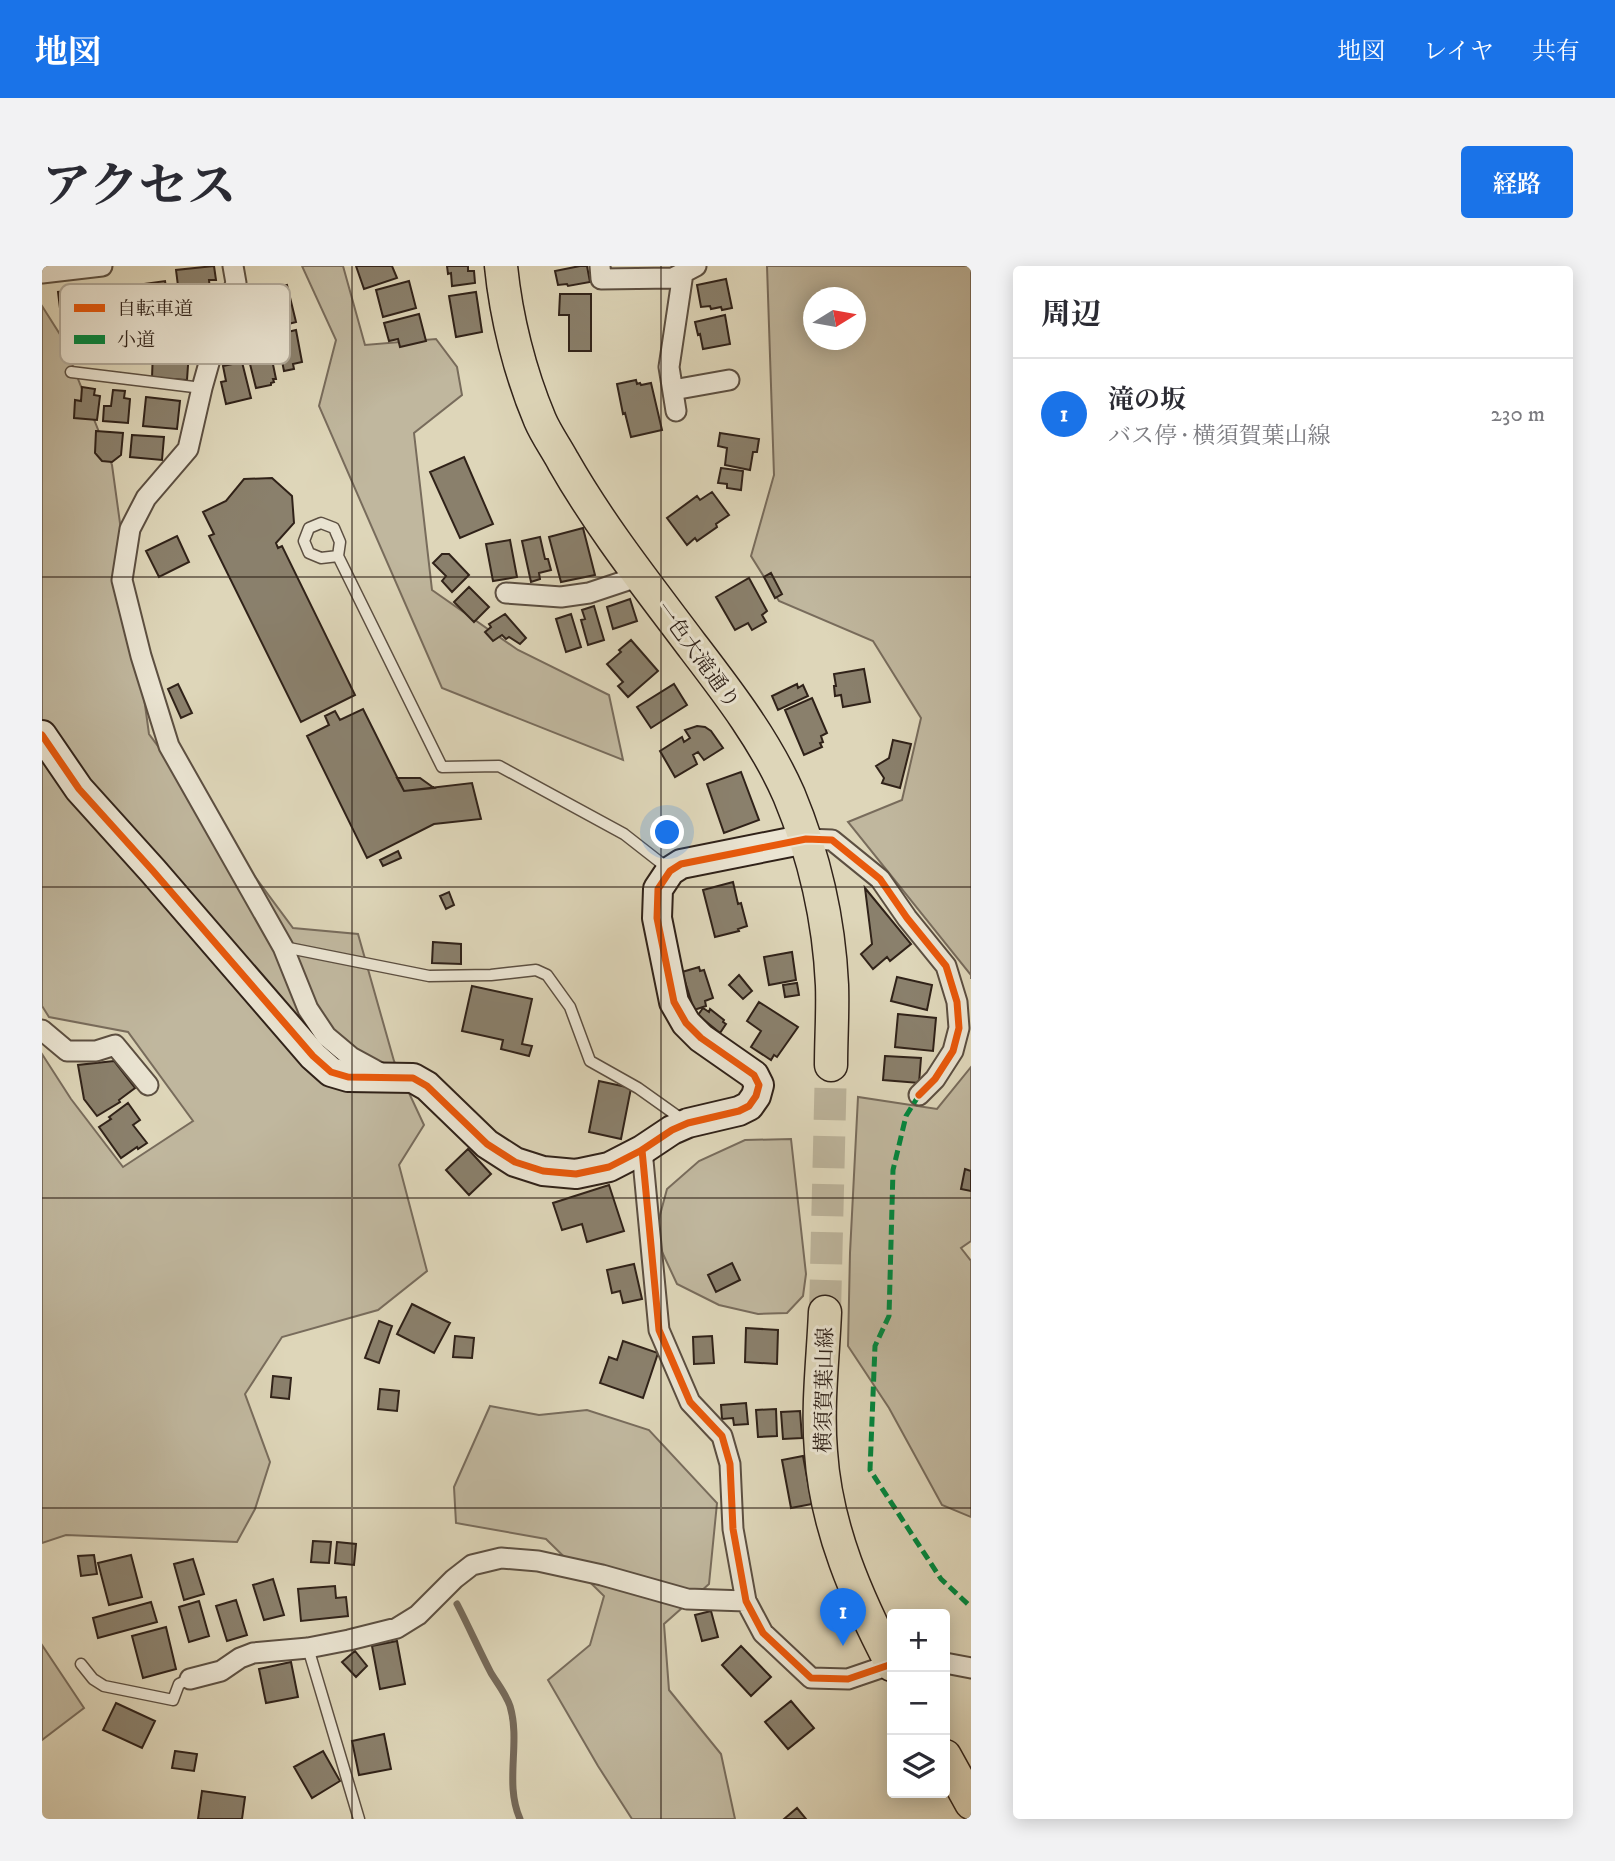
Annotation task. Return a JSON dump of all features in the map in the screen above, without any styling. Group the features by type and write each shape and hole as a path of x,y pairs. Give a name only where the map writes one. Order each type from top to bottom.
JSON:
{"main road":[{"name":"一色大滝通り","path":"501,266 504,295 520,361 540,420 583,495 723,686 762,744 788,792 806,839 822,903 832,985 831,1065"},
{"name":"横須賀葉山線","path":"825,1312 820,1409 821,1453 827,1497 840,1547 861,1604 887,1654"},
{"path":"950,1765 971,1803"}],"street":[{"path":"42,273 102,266"},
{"path":"233,266 236,284"},
{"path":"600,266 601,279 673,278 690,269"},
{"path":"676,411 669,367 690,269"},
{"path":"209,364 188,449 146,498 130,529 122,580 141,656 169,746 284,947 308,1009 326,1036 351,1057 389,1077"},
{"path":"673,390 729,380"},
{"path":"506,593 561,597 589,593 640,576"},
{"path":"42,735 79,789 313,1056 331,1072 348,1077 413,1079 427,1086 488,1144 516,1161 543,1171 576,1174 609,1167 672,1130 749,1106 757,1096 759,1085 754,1075 701,1038 686,1023 674,1002 657,918 658,889 670,871 681,864 806,839 832,840 880,879 946,966 957,1002 959,1028 953,1051 935,1079 919,1095"},
{"path":"42,1030 67,1051 96,1051 115,1045 148,1085"},
{"path":"642,1150 659,1329 690,1402 722,1436 730,1464 733,1529 746,1601 763,1633 811,1678 848,1679 887,1666"},
{"path":"190,1679 221,1671 253,1653 308,1648 397,1628 418,1615 472,1565 501,1558 551,1564 687,1599 746,1601"},
{"path":"950,1664 971,1668"}],"lane":[{"path":"71,372 202,388"},
{"path":"338,556 442,766 499,766 624,834 670,871"},
{"path":"284,947 429,976 491,975 537,970 548,975 570,1007 590,1061 638,1088 688,1124"},
{"path":"308,1648 359,1819"},
{"path":"81,1664 93,1679 104,1686 173,1700 179,1684 190,1679"}],"shaded area":[{"path":"302,266 343,266 365,345 436,339 457,367 462,395 414,433 432,590 518,650 609,695 623,760 442,688 319,406 336,340"},
{"path":"767,266 971,266 971,975 848,822 902,800 921,718 873,641 779,601 751,556 774,475"},
{"path":"42,306 60,334 60,364 72,364 112,465 149,734 293,928 358,934 394,1061 424,1125 399,1165 427,1271 378,1310 282,1337 245,1394 270,1462 255,1509 237,1542 66,1535 42,1543 42,1054 71,1099 123,1167 193,1121 128,1032 49,1017 42,1006"},
{"path":"971,1067 971,1241 961,1248 971,1261 971,1517 942,1505 889,1408 848,1346 858,1097 937,1109"},
{"path":"791,1139 806,1274 803,1296 787,1313 758,1314 719,1305 677,1284 657,1241 667,1189 699,1161 745,1140"},
{"path":"490,1406 539,1415 587,1410 649,1430 717,1503 709,1584 664,1624 669,1690 721,1754 735,1819 632,1819 598,1766 548,1680 590,1645 604,1596 546,1539 456,1523 454,1487"},
{"path":"42,1645 84,1708 42,1740"}],"building":[{"path":"214,266 216,280 209,280 209,284 178,284 176,270"},
{"path":"356,266 392,266 397,278 364,289"},
{"path":"447,266 468,266 468,271 474,271 475,283 452,286 451,273 448,274"},
{"path":"587,266 590,282 558,285 555,271"},
{"path":"726,279 732,308 722,310 721,307 701,307 697,285"},
{"path":"165,281 165,284 143,284"},
{"path":"409,281 416,308 383,317 376,290"},
{"path":"476,292 482,332 456,337 449,296"},
{"path":"560,294 591,294 591,351 569,351 569,315 559,315"},
{"path":"290,297 296,322 290,324"},
{"path":"419,314 426,341 400,347 398,339 389,341 384,323"},
{"path":"725,315 730,344 703,349 695,322"},
{"path":"296,330 302,362 293,364 294,369 284,371 283,364 290,364 290,331"},
{"path":"152,364 188,364 187,380 152,378"},
{"path":"242,364 251,398 226,404 221,382 226,381 223,366"},
{"path":"250,364 273,364 276,379 273,379 271,385 256,388"},
{"path":"636,380 637,384 641,385 651,383 662,430 631,437 617,384"},
{"path":"82,387 95,389 94,395 100,396 97,420 74,418 75,400 81,401"},
{"path":"113,390 125,391 124,398 130,399 128,423 103,421 104,406 111,406"},
{"path":"146,397 180,401 177,429 143,426"},
{"path":"96,431 123,433 121,455 112,462 102,461 95,453"},
{"path":"720,433 759,439 757,452 753,452 750,470 725,465 727,448 718,446"},
{"path":"132,435 164,437 162,460 130,457"},
{"path":"464,457 493,524 460,538 430,472"},
{"path":"721,468 743,471 741,490 727,488 727,484 718,483"},
{"path":"272,478 292,496 294,523 276,543 278,548 282,546 355,695 301,722 209,536 214,534 203,512 226,501 244,479"},
{"path":"712,492 729,515 716,524 717,527 687,545 667,518 697,496 700,500"},
{"path":"583,528 595,575 561,582 549,537"},
{"path":"177,536 189,562 159,577 146,551"},
{"path":"540,537 545,559 548,559 551,570 539,573 540,579 531,582 522,541"},
{"path":"510,540 517,577 493,581 486,544"},
{"path":"442,554 449,554 469,575 452,592 442,581 446,576 433,563"},
{"path":"771,573 782,594 775,598 764,577"},
{"path":"749,578 767,611 762,615 766,622 752,630 748,623 735,630 716,597"},
{"path":"469,587 489,607 474,622 454,602"},
{"path":"630,599 637,621 613,629 607,607"},
{"path":"594,606 604,640 588,645 581,620 585,619 582,610"},
{"path":"505,614 526,638 520,644 502,635 493,641 485,632 491,627 489,624"},
{"path":"571,614 581,647 566,652 556,619"},
{"path":"631,640 658,671 628,697 618,686 623,682 607,664"},
{"path":"864,669 870,702 843,707 841,695 835,696 834,674"},
{"path":"178,684 192,713 181,718 168,689"},
{"path":"674,684 687,705 651,728 637,707"},
{"path":"797,684 798,688 803,685 808,696 778,710 772,696"},
{"path":"812,698 827,733 821,736 822,747 804,755 785,710"},
{"path":"363,709 404,791 472,783 481,819 434,824 367,858 307,736 329,725 325,716 335,711 340,720"},
{"path":"697,726 711,731 723,748 704,760 698,752 693,755 697,764 675,777 660,751 682,737 684,742 690,738 685,730"},
{"path":"893,740 911,744 900,788 882,783 884,778 876,766 889,758"},
{"path":"741,772 759,820 724,833 707,784"},
{"path":"397,778 420,778 434,788 404,791"},
{"path":"398,851 401,858 383,866 380,860"},
{"path":"733,882 747,926 738,929 739,931 715,937 703,890"},
{"path":"865,888 911,944 890,961 887,957 873,969 861,954 872,944"},
{"path":"449,892 454,905 446,909 440,896"},
{"path":"433,942 461,944 461,964 432,963"},
{"path":"792,952 796,980 769,985 764,957"},
{"path":"699,967 700,971 704,970 713,998 705,1001 706,1006 694,1010 682,972"},
{"path":"739,975 752,991 743,999 729,985"},
{"path":"897,977 932,985 927,1010 891,1001"},
{"path":"797,983 799,995 785,997 783,985"},
{"path":"472,986 532,999 522,1044 532,1046 529,1056 501,1049 503,1040 462,1031"},
{"path":"759,1002 798,1027 777,1057 774,1055 771,1060 751,1047 761,1031 747,1021"},
{"path":"703,1008 709,1012 710,1009 724,1020 726,1024 720,1033 698,1015"},
{"path":"898,1014 936,1018 933,1051 895,1047"},
{"path":"885,1056 921,1058 919,1083 883,1080"},
{"path":"114,1061 135,1088 119,1100 120,1102 97,1116 84,1099 78,1065"},
{"path":"599,1081 631,1088 621,1139 589,1132"},
{"path":"128,1103 140,1120 133,1125 147,1143 121,1158 99,1127"},
{"path":"468,1149 491,1174 469,1195 446,1170"},
{"path":"965,1169 971,1171 971,1191 961,1189"},
{"path":"609,1185 624,1231 587,1242 582,1224 562,1230 553,1203"},
{"path":"732,1263 740,1280 716,1292 708,1275"},
{"path":"634,1264 642,1299 623,1303 620,1291 612,1293 607,1270"},
{"path":"412,1304 450,1323 434,1353 397,1334"},
{"path":"379,1321 392,1326 379,1363 365,1358"},
{"path":"746,1328 778,1330 777,1364 745,1362"},
{"path":"455,1336 474,1338 472,1358 453,1357"},
{"path":"712,1336 714,1363 694,1364 693,1337"},
{"path":"623,1341 658,1353 643,1398 600,1383 609,1357 617,1360"},
{"path":"273,1376 291,1378 289,1399 271,1397"},
{"path":"380,1389 399,1391 397,1411 378,1409"},
{"path":"746,1403 748,1424 734,1425 733,1418 722,1419 721,1405"},
{"path":"776,1409 777,1436 758,1437 756,1410"},
{"path":"800,1411 802,1438 783,1439 781,1412"},
{"path":"803,1456 812,1504 791,1508 782,1460"},
{"path":"313,1541 331,1542 329,1563 311,1562"},
{"path":"337,1542 356,1544 354,1565 335,1563"},
{"path":"94,1555 97,1574 81,1576 78,1556"},
{"path":"131,1555 142,1597 109,1605 98,1563"},
{"path":"193,1559 204,1594 184,1600 174,1564"},
{"path":"273,1579 284,1615 264,1620 253,1585"},
{"path":"335,1586 336,1598 346,1597 348,1616 301,1621 298,1589"},
{"path":"236,1600 247,1635 227,1641 216,1606"},
{"path":"199,1601 209,1636 189,1642 179,1607"},
{"path":"151,1602 157,1622 98,1638 93,1618"},
{"path":"711,1611 718,1637 702,1641 695,1615"},
{"path":"166,1627 176,1669 143,1678 132,1636"},
{"path":"397,1641 405,1684 380,1689 372,1646"},
{"path":"741,1646 771,1677 751,1696 722,1665"},
{"path":"355,1651 367,1666 356,1677 342,1662"},
{"path":"291,1662 298,1697 266,1703 259,1669"},
{"path":"791,1701 814,1728 788,1749 765,1722"},
{"path":"116,1703 155,1721 142,1748 103,1730"},
{"path":"384,1734 391,1769 359,1775 352,1741"},
{"path":"175,1751 197,1754 194,1771 172,1768"},
{"path":"323,1751 340,1781 312,1798 294,1767"},
{"path":"202,1791 245,1797 242,1819 198,1819"},
{"path":"797,1808 806,1819 784,1819"}],"waterway":[{"path":"457,1604 510,1706 514,1734 513,1791 520,1819"}],"tunnel":[{"path":"825,1312 831,1065"}],"marked path":[{"path":"919,1095 906,1116 893,1170 889,1316 875,1346 870,1470 941,1579 971,1607"}],"cycle path":[{"path":"42,735 79,789 313,1056 331,1072 348,1077 413,1078 427,1086 487,1144 515,1162 543,1171 576,1174 609,1167 688,1123 739,1111 749,1106 759,1085 754,1075 701,1038 686,1023 674,1002 657,918 658,889 670,871 681,864 806,839 832,840 880,879 946,966 957,1002 959,1028 953,1051 935,1079 919,1095"},
{"path":"642,1150 659,1330 690,1402 722,1436 730,1464 733,1529 746,1601 763,1633 811,1678 848,1679 887,1666"}],"place":[{"name":"滝の坂","path":"843,1646"}]}
